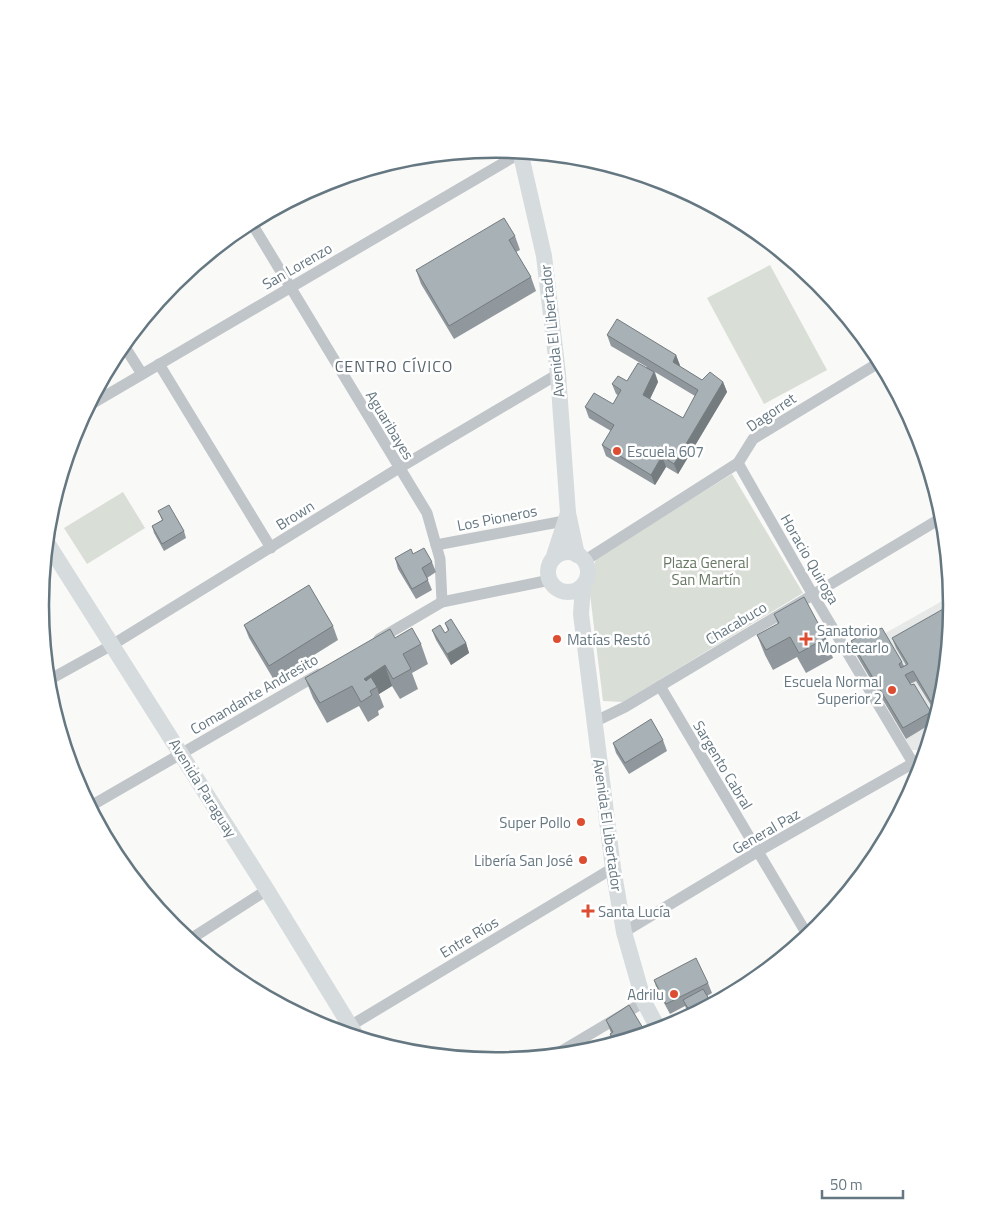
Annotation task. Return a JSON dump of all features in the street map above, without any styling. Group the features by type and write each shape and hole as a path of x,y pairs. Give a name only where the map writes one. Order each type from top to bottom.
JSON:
{"main road":[{"name":"Avenida El Libertador","path":"523,159 544,256 558,374 566,517 581,558"},
{"name":"Avenida El Libertador","path":"553,559 566,517"},
{"name":"Avenida Paraguay","path":"53,551 267,890 346,1026"},
{"path":"569,552 581,558 588,569 587,578 583,586 576,591 558,590 550,580 548,566 553,559 560,554 569,552"},
{"name":"Avenida El Libertador","path":"583,586 581,614 613,868 624,932 644,1002 656,1023"},
{"name":"Avenida El Libertador","path":"567,592 581,614"}],"street":[{"name":"San Lorenzo","path":"99,399 510,158"},
{"name":"Aguaribayes","path":"255,229 427,513 440,559 442,602"},
{"path":"128,352 142,374"},
{"path":"159,364 271,548"},
{"name":"Dagorret","path":"581,558 738,463 753,439 874,366"},
{"name":"Brown","path":"55,677 112,645 399,468 558,374"},
{"name":"Horacio Quiroga","path":"738,463 813,595 916,759"},
{"name":"Los Pioneros","path":"436,545 566,517"},
{"name":"Chacabuco","path":"594,722 625,707 935,522"},
{"path":"366,646 442,602 550,580"},
{"name":"Comandante Andresito","path":"95,803 333,666"},
{"name":"Sargento Cabral","path":"660,686 804,929"},
{"name":"General Paz","path":"624,932 757,852 912,768"},
{"name":"Entre Ríos","path":"353,1029 613,868"},
{"path":"196,936 267,890"},
{"path":"571,1046 644,1002"}],"shaded area":[{"path":"943,601 942,634 935,692 920,748 918,750 912,750 854,651"}],"green space":[{"path":"770,265 827,370 764,404 707,298"},
{"name":"Plaza General San Martín","path":"732,474 803,593 623,702 603,701 589,586 596,558"},
{"path":"123,492 145,528 87,564 64,528"}],"building":[{"path":"504,218 515,236 509,240 531,277 449,326 416,270"},
{"path":"617,319 676,355 673,362 702,380 710,372 723,382 674,464 662,456 651,475 602,445 614,425 585,407 594,393 613,404 621,390 612,384 618,376 627,381 638,363 654,372 643,395 683,418 698,390 607,335"},
{"path":"169,505 184,531 162,544 152,526 163,520 158,511"},
{"path":"424,548 432,562 422,568 428,580 412,589 395,558 411,549 413,554"},
{"path":"309,585 333,626 269,666 244,625"},
{"path":"804,597 826,638 799,653 790,637 766,650 757,635 779,623 774,614"},
{"path":"943,609 939,663 932,704 913,671 905,675 911,685 914,684 930,713 903,728 851,641 875,627 877,630 882,628 902,662 899,664 901,668 908,664 892,638"},
{"path":"451,619 466,643 447,654 432,630 440,625 445,633 449,630 445,623"},
{"path":"412,628 421,644 403,654 411,669 393,679 385,665 364,679 366,681 371,677 377,687 370,691 372,695 361,702 352,686 320,703 305,678 390,629 395,638"},
{"path":"651,719 663,740 625,763 613,743"},
{"path":"696,958 708,983 666,1004 654,980"},
{"path":"703,989 709,998 688,1009 683,1000"},
{"path":"629,1005 643,1028 612,1037 610,1034 613,1032 606,1020"}],"place":[{"name":"Escuela 607","path":"617,451"},
{"name":"Matías Restó","path":"557,639"},
{"name":"Sanatorio Montecarlo","path":"806,639"},
{"name":"Escuela Normal Superior 2","path":"892,690"},
{"name":"Super Pollo","path":"581,822"},
{"name":"Libería San José","path":"583,860"},
{"name":"Santa Lucía","path":"588,911"},
{"name":"Adrilu","path":"674,994"}],"district":[{"name":"CENTRO CÍVICO","path":"394,366"}]}
